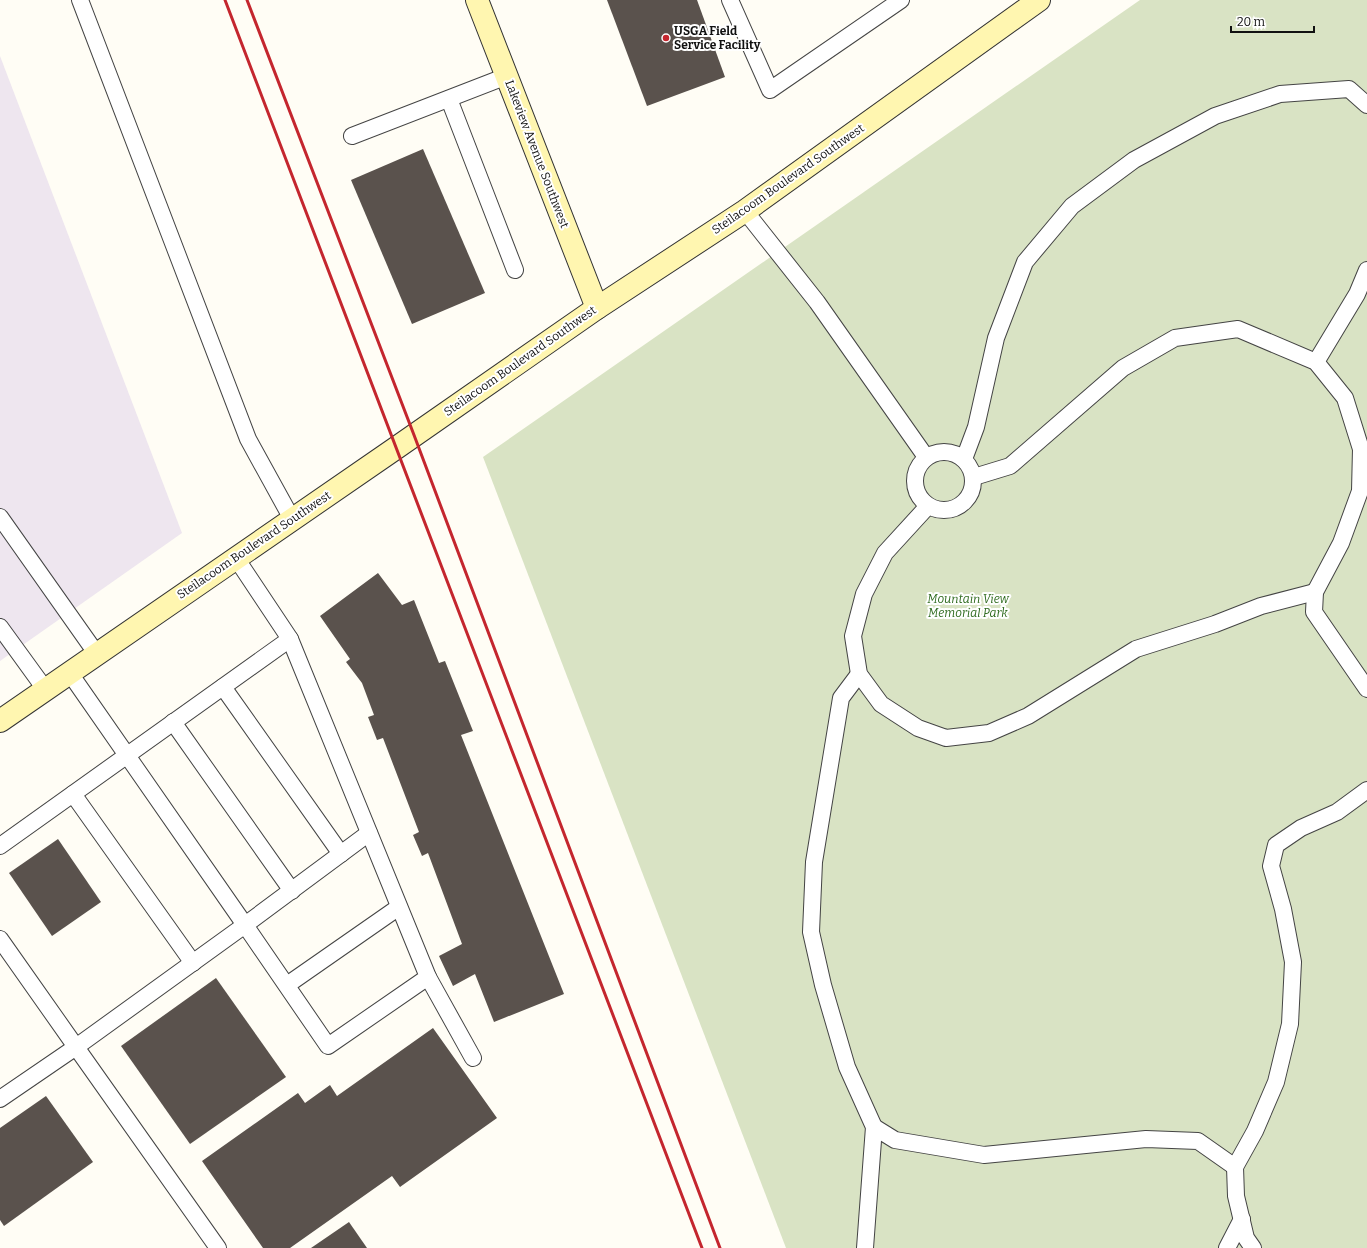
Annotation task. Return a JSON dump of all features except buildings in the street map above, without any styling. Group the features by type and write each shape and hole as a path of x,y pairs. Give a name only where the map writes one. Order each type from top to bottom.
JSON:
{"main road":[{"name":"Lakeview Avenue Southwest","path":"477,0 597,308"},
{"name":"Steilacoom Boulevard Southwest","path":"0,721 96,653 597,308 745,211 1039,0"}],"lane":[{"path":"80,0 248,439 292,519"},
{"path":"730,0 770,90 901,0"},
{"path":"352,136 506,76"},
{"path":"964,459 976,427 996,338 1025,262 1072,206 1134,160 1215,116 1280,94 1349,90 1367,105"},
{"path":"448,99 515,270"},
{"path":"745,211 817,302 926,458"},
{"path":"1316,362 1357,294 1367,270"},
{"path":"974,477 1010,466 1123,368 1175,338 1238,329 1316,362 1345,398 1361,449 1360,491 1341,543 1315,592 1314,612 1367,689"},
{"path":"946,451 956,454 964,459 971,467 974,477 974,487 970,496 961,506 952,510 941,511 928,506 920,498 915,485 915,475 919,465 926,458 935,453 946,451"},
{"path":"928,506 885,553 864,594 853,636 859,674 881,704 918,728 946,738 989,734 1028,716 1136,649 1215,624 1261,606 1315,592"},
{"path":"0,516 96,653"},
{"path":"236,558 290,639 428,977 473,1058"},
{"path":"0,627 45,689"},
{"path":"0,846 290,639"},
{"path":"69,672 328,1046 428,977"},
{"path":"859,674 841,698 814,862 811,932 823,985 847,1067 874,1127 865,1248"},
{"path":"223,687 341,854"},
{"path":"173,722 292,891"},
{"path":"1253,1248 1246,1238 1236,1196 1235,1167 1255,1131 1276,1082 1290,1024 1293,962 1283,909 1271,866 1276,845 1301,828 1337,812 1367,790"},
{"path":"73,794 193,963"},
{"path":"0,1099 76,1047 193,963 370,833"},
{"path":"287,985 399,907"},
{"path":"0,939 218,1248"},
{"path":"874,1127 895,1140 984,1155 1146,1139 1198,1141 1235,1167"},
{"path":"1227,1248 1242,1219"}],"shaded area":[{"path":"0,56 182,533 0,661"}],"green space":[{"name":"Mountain View Memorial Park","path":"1140,0 1367,0 1367,1248 786,1248 483,457"}],"railway":[{"path":"225,0 702,1248"},
{"path":"247,0 414,435 720,1248"}],"place":[{"name":"USGA Field Service Facility","path":"666,38"}]}
